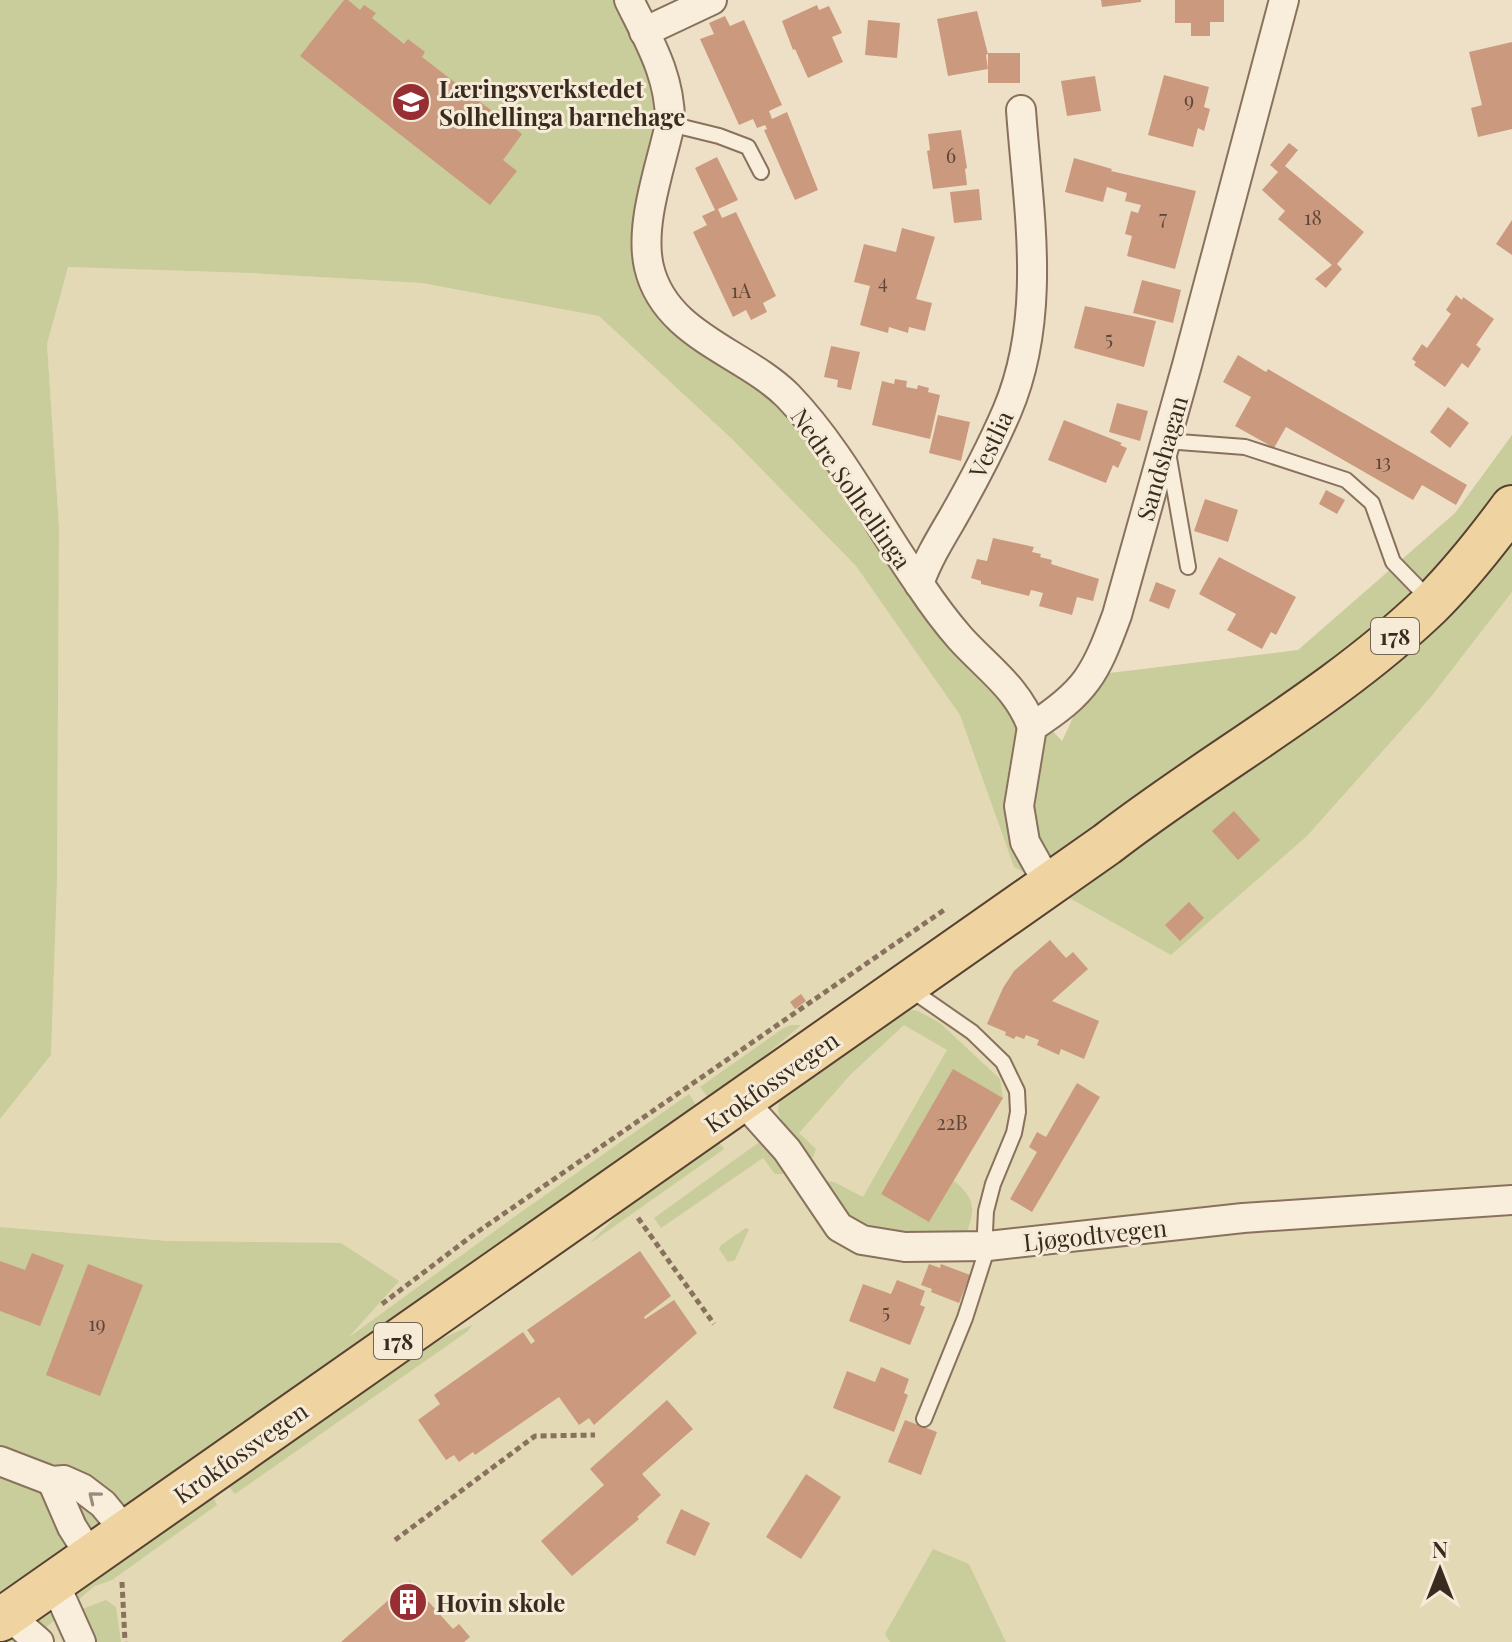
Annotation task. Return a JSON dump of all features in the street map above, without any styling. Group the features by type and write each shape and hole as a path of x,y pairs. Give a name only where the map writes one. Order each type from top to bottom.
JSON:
{"main road":[{"name":"Krokfossvegen","path":"4,1618 54,1582 107,1569 126,1532 743,1101 1157,806 1314,699 1432,603 1512,507"}],"street":[{"name":"Nedre Solhellinga","path":"629,0 666,78 670,124 646,239 649,268 659,292 689,327 786,394 804,415 919,584"},
{"path":"644,32 712,0"},
{"name":"Sandshagan","path":"1032,727 1067,704 1090,678 1103,654 1117,615 1284,0"},
{"name":"Vestlia","path":"919,584 928,558 1002,422 1018,380 1032,304 1033,259 1021,110"},
{"path":"919,584 960,638 1019,698 1032,727 1019,806 1025,842 1049,885"},
{"name":"Ljøgodtvegen","path":"743,1101 787,1150 839,1227 862,1240 905,1247 988,1246 1243,1218 1512,1200"},
{"path":"0,1461 52,1481 64,1480 82,1488 103,1504 126,1532"},
{"path":"52,1481 72,1527 107,1569"},
{"path":"54,1582 81,1642"},
{"path":"4,1618 39,1642"}],"lane":[{"path":"670,124 748,147 761,172"},
{"path":"1188,567 1166,441 1245,447 1346,480 1372,503 1393,562 1432,603"},
{"path":"906,986 972,1032 1003,1062 1017,1091 1018,1112 1014,1133 993,1184 986,1211 988,1246 965,1318 924,1419"}],"path":[{"path":"380,1306 473,1235 958,901"},
{"path":"638,1218 714,1324"},
{"path":"395,1540 535,1436 595,1435"},
{"path":"107,1569 125,1642"}],"shaded area":[{"path":"67,267 422,283 599,316 732,439 856,566 960,715 1015,867 1171,955 1307,836 1430,698 1512,592 1512,1642 1006,1642 969,1564 885,1634 890,1642 29,1642 159,1533 168,1241 0,1227 0,1119 51,1055 57,882 59,527 47,344"}],"green space":[{"path":"0,0 623,0 660,80 657,177 643,260 694,347 787,408 979,652 1062,741 1093,675 1298,650 1455,513 1512,435 1512,592 1430,698 1307,836 1171,955 1014,867 960,715 856,566 732,439 599,316 422,283 68,267 47,344 59,527 57,882 51,1055 0,1119"},
{"path":"900,1008 918,1011 940,1023 1000,1079 1003,1098 953,1070 881,1194 929,1221 953,1180 966,1192 972,1204 966,1234 889,1235 854,1222 825,1181 834,1182 863,1197 947,1050 904,1025 851,1074 799,1133 816,1149 813,1157 808,1159 778,1111 780,1096"},
{"path":"791,1025 801,1025 712,1102 700,1087"},
{"path":"689,1094 699,1110 210,1491 217,1505 112,1580 95,1586 29,1642 0,1642 0,1227 168,1241 341,1243 399,1281 348,1338"},
{"path":"715,1137 724,1149 589,1244 653,1179"},
{"path":"765,1138 785,1170 783,1174 775,1174 763,1158 661,1228 654,1218"},
{"path":"749,1229 735,1260 728,1262 719,1249 721,1245"},
{"path":"472,1325 468,1331 235,1494 225,1482 423,1347"},
{"path":"933,1549 969,1564 1006,1642 890,1642 885,1634"},
{"path":"106,1600 116,1607 121,1642 90,1642 82,1609"}],"building":[{"path":"344,0 360,10 364,5 376,13 372,18 404,44 408,39 425,52 422,57 461,87 465,82 483,96 479,101 522,134 503,160 517,171 490,205 300,56"},
{"path":"1101,0 1141,0 1141,2 1102,7"},
{"path":"1175,0 1224,0 1224,22 1210,22 1210,36 1191,36 1191,23 1175,23"},
{"path":"817,5 819,10 829,6 842,33 832,37 843,62 808,78 782,21"},
{"path":"977,11 988,54 988,69 948,76 937,19"},
{"path":"725,16 730,26 744,20 782,105 769,111 772,119 787,112 818,190 795,200 764,130 767,129 765,125 757,128 753,119 739,125 700,39 714,34 709,23"},
{"path":"868,20 900,23 897,58 865,55"},
{"path":"1512,42 1512,129 1478,137 1471,108 1482,105 1469,52"},
{"path":"988,53 1020,53 1020,83 988,83"},
{"path":"1164,75 1209,87 1204,107 1210,109 1204,131 1198,128 1193,147 1148,135"},
{"path":"1095,76 1101,111 1067,116 1061,81"},
{"path":"961,130 967,185 933,189 927,151 930,150 928,134"},
{"path":"1289,143 1298,150 1285,166 1364,232 1337,264 1342,269 1326,288 1315,279 1332,265 1278,219 1285,211 1262,190 1278,172 1270,165"},
{"path":"717,157 738,200 718,209 722,218 736,212 776,296 763,303 767,312 751,320 746,310 733,317 693,232 707,225 702,216 715,210 695,168"},
{"path":"1074,158 1111,171 1196,191 1175,269 1127,256 1132,236 1125,234 1131,211 1138,213 1141,205 1125,201 1127,193 1107,187 1103,202 1065,192"},
{"path":"979,189 982,220 954,223 950,192"},
{"path":"1512,220 1512,255 1496,244"},
{"path":"902,228 935,237 916,299 932,303 925,331 909,327 908,333 889,327 888,333 860,325 870,286 854,282 864,244 896,252"},
{"path":"1142,280 1181,290 1173,323 1133,313"},
{"path":"1456,295 1494,319 1476,345 1481,349 1468,368 1462,363 1445,387 1414,365 1416,362 1412,359 1422,344 1427,348 1451,314 1446,310"},
{"path":"1085,306 1156,321 1144,367 1074,348"},
{"path":"831,346 860,352 851,390 837,387 838,380 824,377"},
{"path":"1238,355 1266,372 1268,369 1467,485 1456,505 1422,485 1413,500 1286,427 1274,448 1235,426 1251,397 1223,382"},
{"path":"895,379 907,381 906,387 917,389 918,385 940,395 930,439 872,425 882,381 894,384"},
{"path":"1117,403 1148,411 1140,441 1109,432"},
{"path":"1448,407 1469,423 1450,448 1430,432"},
{"path":"938,415 970,422 961,461 929,453"},
{"path":"1064,420 1122,443 1120,445 1127,448 1118,468 1113,465 1106,483 1048,460"},
{"path":"1326,490 1345,500 1337,514 1319,504"},
{"path":"1205,499 1238,510 1228,542 1194,531"},
{"path":"993,538 1034,547 1032,552 1052,560 1051,564 1099,579 1093,601 1077,597 1072,615 1039,606 1043,593 1031,590 1029,596 981,584 981,581 971,578 977,559 987,561"},
{"path":"1219,557 1296,597 1276,635 1271,632 1262,649 1227,630 1236,614 1199,594"},
{"path":"1156,582 1176,590 1169,609 1149,601"},
{"path":"1234,811 1260,840 1238,860 1212,831"},
{"path":"1189,902 1204,918 1180,941 1165,925"},
{"path":"1050,940 1066,958 1073,952 1088,969 1052,1001 1099,1021 1084,1059 1061,1049 1059,1055 1037,1045 1039,1040 1026,1035 1024,1039 1016,1036 1014,1039 987,1024 1014,971"},
{"path":"801,994 806,1001 795,1009 790,1002"},
{"path":"953,1069 1003,1098 929,1222 881,1194"},
{"path":"1077,1083 1100,1097 1032,1212 1010,1199 1037,1152 1029,1147 1037,1132 1046,1137"},
{"path":"640,1251 671,1296 645,1319 674,1300 697,1333 594,1425 589,1418 579,1425 559,1397 475,1455 473,1452 459,1462 454,1455 446,1460 418,1420 440,1404 434,1395 523,1332 531,1344 535,1341 527,1330"},
{"path":"32,1253 64,1265 40,1326 0,1311 0,1261 25,1270"},
{"path":"88,1264 143,1285 100,1396 46,1375"},
{"path":"929,1264 940,1268 941,1264 970,1275 959,1303 921,1285"},
{"path":"897,1280 925,1291 920,1305 925,1307 910,1345 849,1321 863,1284 891,1294"},
{"path":"881,1367 909,1379 904,1393 908,1395 894,1432 833,1408 847,1371 875,1382"},
{"path":"667,1400 693,1429 642,1474 661,1495 637,1517 639,1519 572,1576 541,1541 604,1485 590,1469"},
{"path":"905,1420 937,1432 921,1475 888,1462"},
{"path":"806,1474 841,1497 801,1559 766,1537"},
{"path":"681,1509 710,1523 695,1556 666,1543"},
{"name":"Hovin skole","path":"410,1581 453,1629 459,1624 470,1637 464,1642 341,1642"}],"place":[{"name":"Læringsverkstedet Solhellinga barnehage","path":"411,102"},
{"name":"Hovin skole","path":"408,1602"}]}
